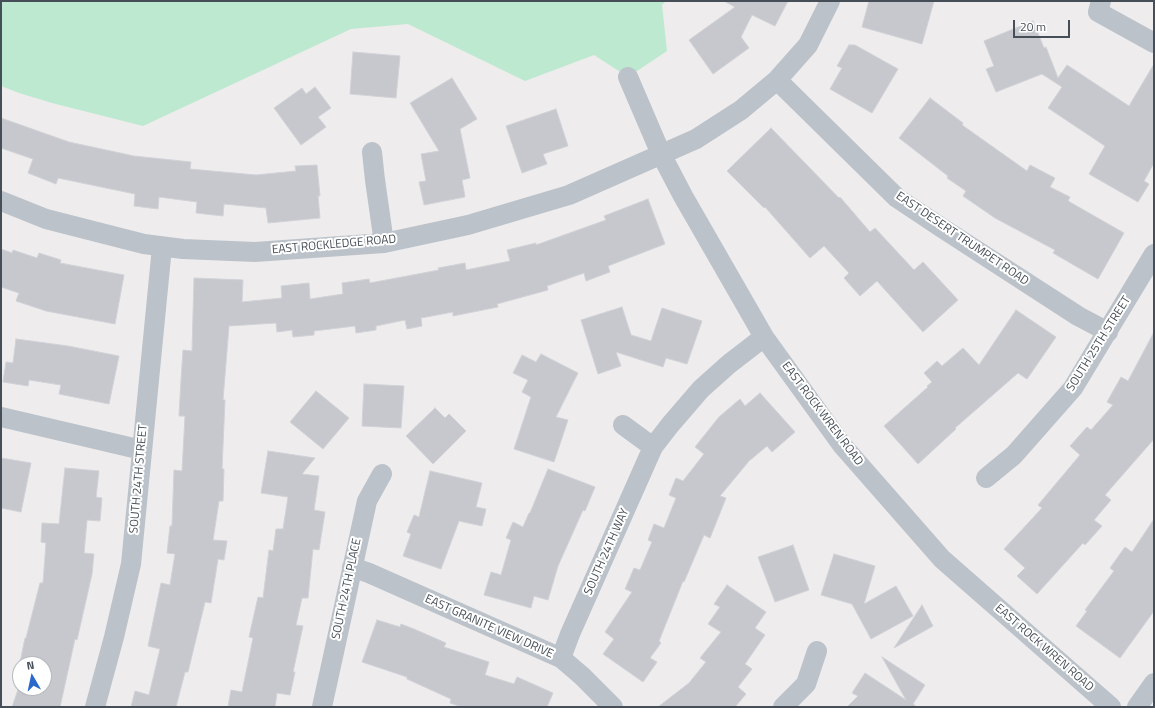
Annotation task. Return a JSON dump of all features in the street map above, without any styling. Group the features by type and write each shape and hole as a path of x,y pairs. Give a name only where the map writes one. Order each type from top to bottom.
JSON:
{"street":[{"path":"661,154 696,139 741,110 777,80 808,45 830,1"},
{"path":"1099,7 1154,43"},
{"name":"EAST ROCK WREN ROAD","path":"628,77 661,154 683,196 764,337 842,445 942,559 1111,707"},
{"name":"EAST DESERT TRUMPET ROAD","path":"777,80 897,198 1078,316 1108,332"},
{"path":"372,152 384,243"},
{"name":"EAST ROCKLEDGE ROAD","path":"1,200 46,219 144,244 184,249 255,252 384,243 468,225 569,195 661,154"},
{"name":"SOUTH 24TH STREET","path":"95,707 131,564 162,246"},
{"name":"SOUTH 25TH STREET","path":"986,478 1014,455 1073,388 1154,254"},
{"name":"SOUTH 24TH WAY","path":"561,658 570,634 653,447 670,425 702,389 729,364 764,337"},
{"path":"1,417 142,450"},
{"path":"623,425 653,447"},
{"name":"SOUTH 24TH PLACE","path":"322,707 367,502 382,474"},
{"name":"EAST GRANITE VIEW DRIVE","path":"352,567 369,573 561,658 582,676 613,707"},
{"path":"783,707 806,684 818,651"},
{"path":"1137,707 1154,683"}],"green space":[{"path":"1,1 666,1 662,5 667,51 628,77 594,55 525,81 408,24 351,29 143,126 52,103 1,86"}],"building":[{"path":"724,1 788,1 775,26 752,15 741,37 749,48 713,74 689,40 735,7"},
{"path":"869,1 934,1 922,44 862,27"},
{"path":"1033,21 1044,48 1046,47 1058,78 1067,65 1129,106 1154,64 1154,163 1144,181 1149,184 1138,202 1089,174 1105,146 1048,108 1062,87 1042,74 996,92 986,69 994,66 984,41"},
{"path":"849,45 855,45 898,69 872,113 830,89 842,68 837,66"},
{"path":"353,52 400,56 396,98 350,94"},
{"path":"452,78 477,119 460,129 470,178 462,180 465,197 424,205 419,182 426,181 421,154 439,151 410,103"},
{"path":"315,87 331,108 318,117 326,127 301,145 274,108 302,88 306,94"},
{"path":"930,98 963,123 962,125 1027,171 1030,165 1055,178 1050,187 1070,197 1068,201 1124,233 1098,279 1053,253 1055,250 995,218 963,196 966,191 947,178 948,176 899,138"},
{"path":"556,109 568,146 543,154 547,164 522,173 506,126"},
{"path":"1,118 69,142 134,156 191,162 190,169 256,175 296,171 295,166 317,165 320,196 318,196 320,218 268,223 266,208 224,204 223,216 196,213 197,202 159,197 158,209 134,206 135,194 58,178 56,184 28,173 33,159 1,148"},
{"path":"771,128 839,198 840,197 870,232 875,228 914,270 923,262 958,300 923,332 877,281 860,296 844,278 849,273 824,246 810,258 765,207 764,208 727,171"},
{"path":"648,199 665,244 608,266 610,272 586,281 584,273 547,286 548,290 497,304 498,307 453,316 453,312 421,318 422,326 407,329 405,320 376,326 376,330 356,333 355,326 314,331 314,335 293,337 292,330 277,332 276,323 229,326 223,400 225,400 222,469 224,469 223,501 219,501 213,540 227,541 224,560 218,559 211,603 205,602 188,672 185,672 176,707 131,707 135,691 149,695 160,649 148,646 161,583 170,585 175,554 167,553 170,526 172,526 174,470 182,471 185,416 179,416 181,380 183,350 192,351 194,278 243,280 242,302 282,298 281,286 309,283 310,299 343,294 342,283 369,279 370,283 439,270 438,268 465,263 466,270 510,261 507,250 536,243 536,245 606,220 604,216"},
{"path":"1,249 12,253 13,250 37,258 39,253 61,260 60,263 124,275 115,324 46,311 16,301 19,293 1,287"},
{"path":"622,307 631,335 651,341 662,308 702,321 687,364 666,358 663,367 616,352 621,366 598,374 581,320"},
{"path":"1016,310 1056,337 1027,379 1018,373 955,428 956,429 918,464 884,426 928,387 927,386 932,382 924,373 937,361 942,366 963,348 979,365"},
{"path":"1154,332 1154,439 1105,495 1111,500 1094,520 1102,526 1085,545 1083,543 1037,594 1017,576 1025,568 1004,549 1042,508 1038,505 1080,455 1070,446 1087,427 1091,430 1113,405 1107,402 1121,377 1128,381"},
{"path":"16,339 68,346 119,356 109,404 59,394 61,385 29,380 28,386 3,382 6,362 13,363"},
{"path":"541,354 578,373 556,417 568,420 554,462 514,449 531,397 522,392 528,380 513,373 522,355 536,362"},
{"path":"364,384 404,386 401,428 362,426"},
{"path":"316,391 349,418 323,449 290,422"},
{"path":"760,393 795,432 772,452 767,446 749,461 720,496 726,498 710,538 704,535 684,582 683,581 659,641 661,643 650,658 657,662 643,682 603,654 614,639 605,632 632,592 625,589 634,568 640,570 652,542 648,540 654,524 664,528 676,498 669,495 676,478 683,481 704,454 695,447 719,417 740,399 745,406"},
{"path":"435,408 445,418 449,414 466,431 433,464 406,436"},
{"path":"268,451 315,458 302,474 319,476 314,510 325,512 319,550 313,549 308,598 302,598 296,625 303,626 293,672 295,672 290,695 277,693 275,707 228,707 231,690 242,692 253,638 249,637 258,597 263,598 269,550 273,551 276,529 283,529 288,497 261,493"},
{"path":"1,458 31,463 21,512 1,508"},
{"path":"65,468 99,471 96,497 102,498 100,521 87,520 84,553 94,554 92,574 77,640 75,639 60,707 12,707 16,696 52,696 52,656 21,656 40,583 43,583 46,543 41,542 42,523 59,524"},
{"path":"548,469 595,487 558,566 548,600 534,596 531,608 484,595 491,572 501,575 511,540 506,538 513,522 523,527"},
{"path":"430,471 482,483 476,507 486,509 482,526 459,521 441,569 403,556 411,534 407,532 414,515 419,517"},
{"path":"1154,519 1154,611 1120,658 1076,626 1087,611 1085,610 1114,571 1110,568 1125,547 1132,552"},
{"path":"793,545 809,590 775,602 758,557"},
{"path":"834,554 875,566 864,604 896,586 913,616 871,639 852,604 821,595"},
{"path":"727,585 766,612 755,628 765,635 745,664 752,669 738,687 746,694 735,707 658,707 689,683 706,662 700,658 721,632 708,624 720,607 714,604"},
{"path":"922,605 933,626 894,648"},
{"path":"377,620 400,627 401,624 446,643 444,647 489,662 485,675 514,684 517,677 553,693 547,707 462,707 450,703 451,699 407,679 407,677 362,662"},
{"path":"882,657 925,685 913,704 917,707 847,707 858,696 852,693 865,673 906,700"}]}
